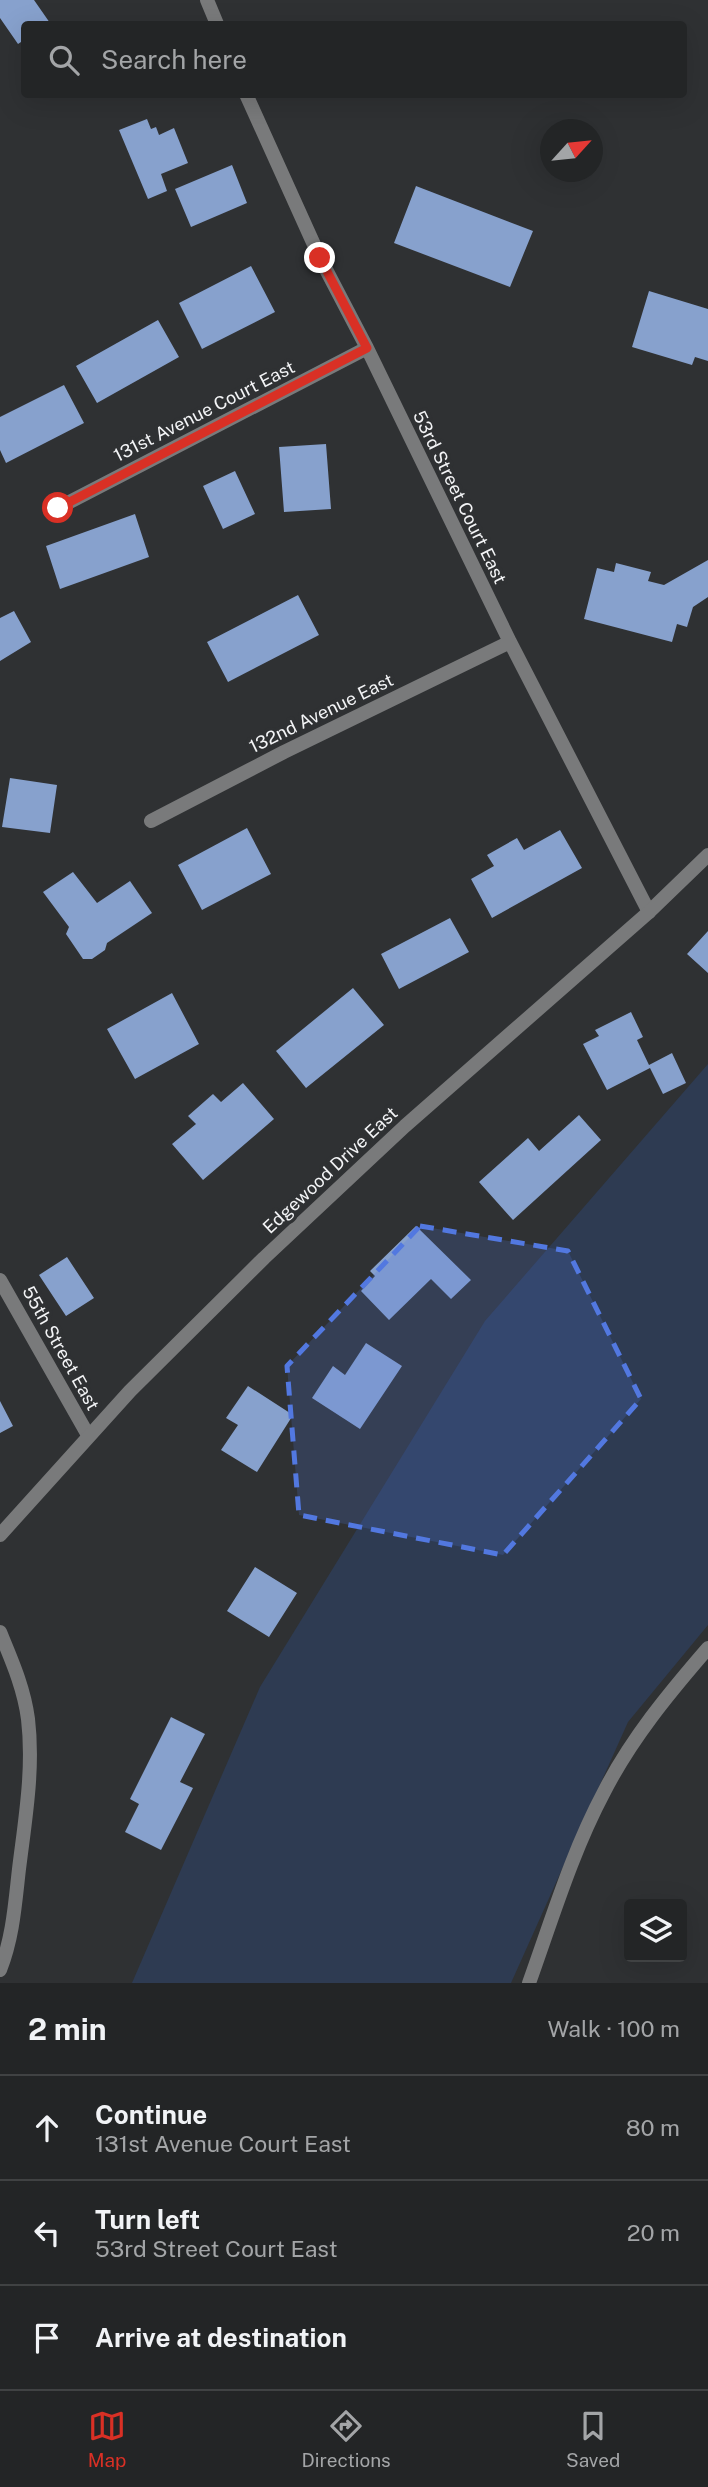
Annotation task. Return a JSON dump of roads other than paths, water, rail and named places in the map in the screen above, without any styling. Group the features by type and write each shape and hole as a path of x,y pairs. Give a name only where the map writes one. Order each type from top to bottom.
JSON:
{"street":[{"path":"207,0 216,21"},
{"name":"53rd Street Court East","path":"248,98 320,258 367,348 510,642 649,912"},
{"name":"131st Avenue Court East","path":"58,508 367,348"},
{"name":"132nd Avenue East","path":"151,821 510,642"},
{"name":"Edgewood Drive East","path":"0,1535 88,1435 264,1258 405,1126 649,912 708,855"},
{"name":"55th Street East","path":"0,1280 88,1435"},
{"path":"0,1632 19,1676 28,1718 30,1755 26,1816 9,1946 0,1969"},
{"path":"529,1983 575,1857 603,1793 643,1729 708,1648"}]}
